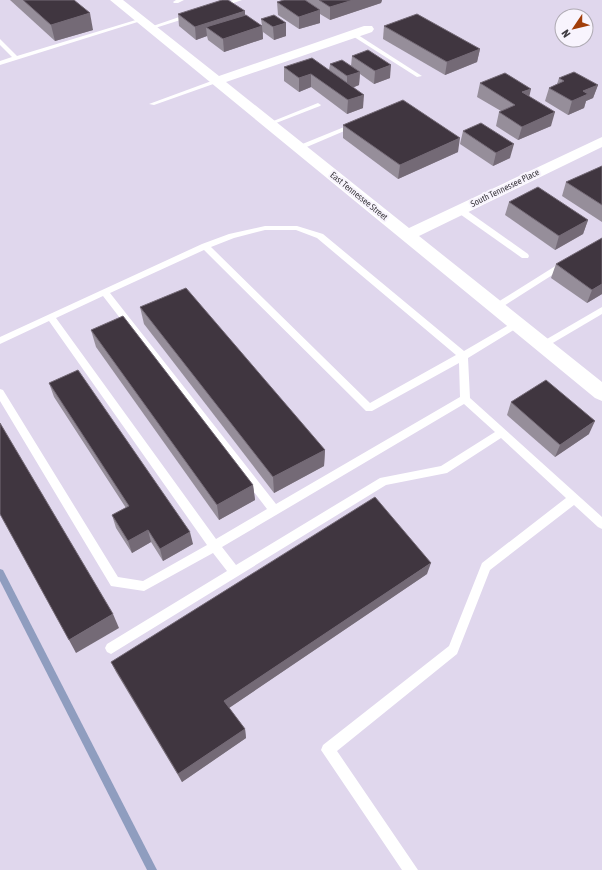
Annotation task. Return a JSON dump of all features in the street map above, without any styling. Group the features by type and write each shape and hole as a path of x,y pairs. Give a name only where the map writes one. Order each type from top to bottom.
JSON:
{"street":[{"name":"East Tennessee Street","path":"116,0 602,392"},
{"path":"217,81 368,30"},
{"name":"South Tennessee Place","path":"407,235 602,142"}],"lane":[{"path":"210,9 239,0"},
{"path":"0,63 146,24 195,14"},
{"path":"353,34 419,76"},
{"path":"0,41 16,58"},
{"path":"152,104 217,81"},
{"path":"269,124 318,105"},
{"path":"299,147 363,121"},
{"path":"460,210 525,256"},
{"path":"0,341 205,246 265,228 296,228 320,236 463,356 466,400 602,524"},
{"path":"205,246 369,408 517,324"},
{"path":"496,307 574,258"},
{"path":"105,292 274,510"},
{"path":"543,345 602,310"},
{"path":"50,317 214,546 235,572"},
{"path":"0,392 115,582 144,586 466,400"},
{"path":"111,648 384,480 444,470 502,433"},
{"path":"411,870 328,750 453,650 486,567 573,499"}],"shaded area":[{"path":"0,0 602,0 602,870 0,870"}],"building":[{"path":"23,0 74,0 90,13 51,25"},
{"path":"222,0 228,0 245,11 195,27 178,14"},
{"path":"284,0 305,0 320,10 299,17 277,2"},
{"path":"319,0 353,0 330,7"},
{"path":"417,14 480,49 447,62 384,26"},
{"path":"246,15 262,26 223,39 206,27"},
{"path":"274,15 286,23 273,27 261,19"},
{"path":"368,50 391,65 375,71 352,56"},
{"path":"312,58 364,95 348,100 311,74 299,78 284,67"},
{"path":"342,60 360,72 347,76 330,64"},
{"path":"574,72 598,85 583,91 588,94 572,101 549,88 564,81 559,78"},
{"path":"505,73 531,89 522,92 555,112 522,127 499,112 515,105 480,83"},
{"path":"403,100 460,138 400,165 343,125"},
{"path":"481,123 514,144 496,153 463,131"},
{"path":"602,166 602,205 566,182"},
{"path":"538,187 588,220 559,236 509,202"},
{"path":"602,238 602,284 592,290 556,264"},
{"path":"186,288 325,450 273,477 140,307"},
{"path":"123,316 253,485 217,505 91,330"},
{"path":"78,370 190,532 160,549 148,530 128,541 112,515 129,506 49,383"},
{"path":"546,380 595,421 560,445 511,402"},
{"path":"0,423 113,614 69,640 0,514"},
{"path":"375,497 431,563 224,701 245,729 178,774 111,662"}],"waterway":[{"path":"0,573 152,870"}]}
